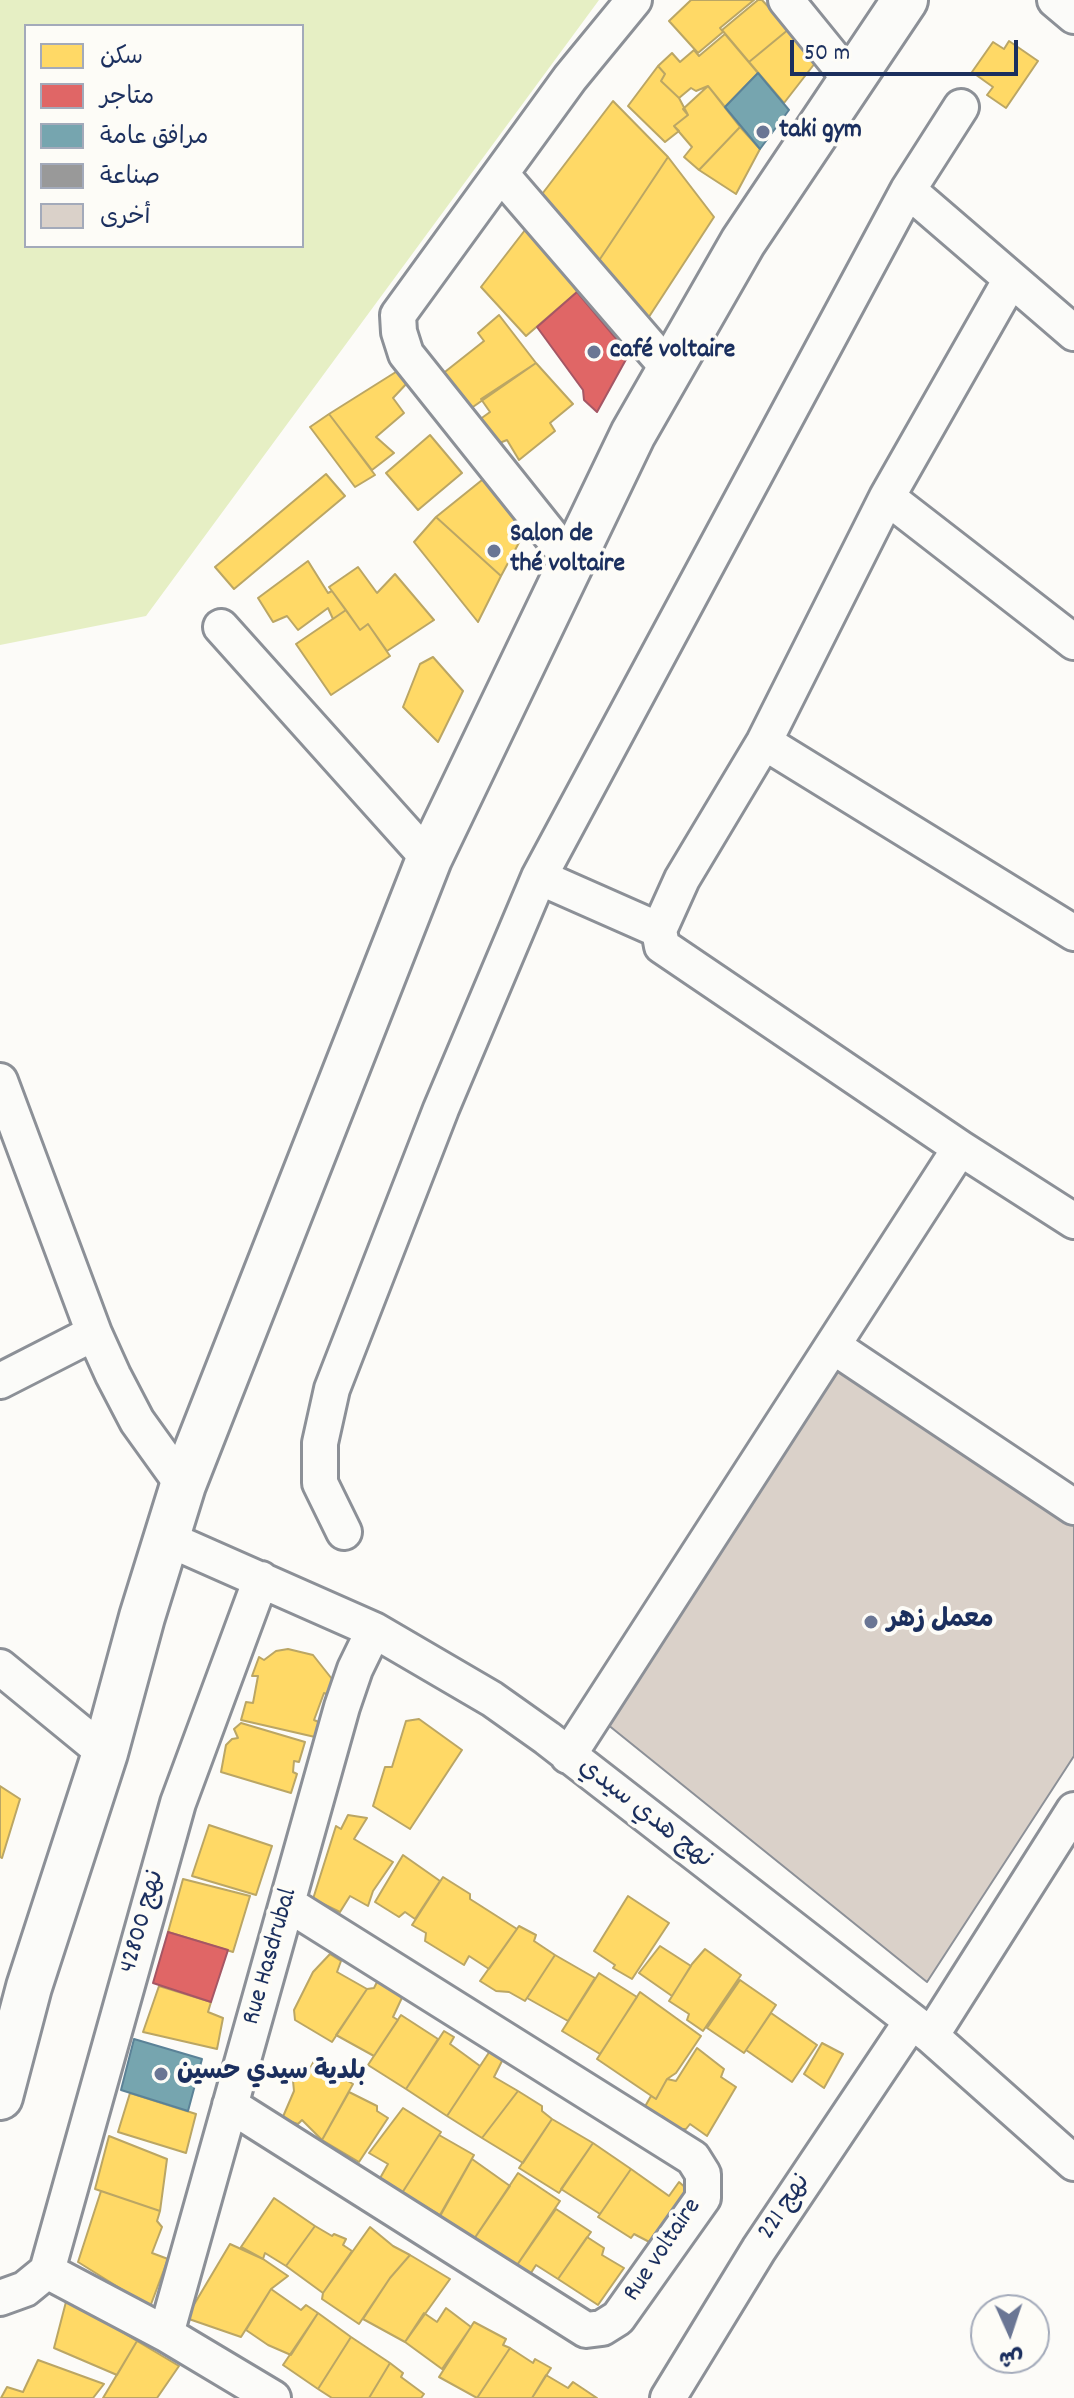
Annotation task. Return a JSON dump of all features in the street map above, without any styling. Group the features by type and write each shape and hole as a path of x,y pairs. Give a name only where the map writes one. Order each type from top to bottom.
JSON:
{"main road":[{"path":"0,2097 29,1987 105,1753 142,1617 183,1485 429,859 633,434 743,242 905,0"}],"street":[{"path":"572,562 406,354 399,332 398,315 570,78 634,0"},
{"path":"786,0 851,80"},
{"path":"1055,0 1074,16"},
{"path":"344,1532 320,1483 320,1443 332,1389 441,1109 539,877 908,190 961,107"},
{"path":"501,174 670,370"},
{"path":"908,190 1074,333"},
{"path":"1011,279 887,497 764,742 682,879 659,930 662,946 960,1148 1074,1221"},
{"path":"887,497 1074,642"},
{"path":"221,627 429,859"},
{"path":"764,742 1074,933"},
{"path":"539,877 659,930"},
{"path":"0,1081 94,1333 137,1421 183,1485"},
{"path":"568,1756 960,1148"},
{"path":"0,1381 94,1333"},
{"path":"833,1346 1074,1507"},
{"name":"نهج هدي سيدي","path":"168,1539 374,1630 492,1699 921,2029 1074,2163"},
{"name":"نهج 42800","path":"47,2271 178,1803 261,1579"},
{"name":"Rue Hasdrubal","path":"166,2334 342,1707 355,1669 374,1630"},
{"path":"0,1667 105,1753"},
{"name":"نهج 221","path":"668,2398 759,2249 1073,1815"},
{"name":"Rue voltaire","path":"230,2105 586,2330 602,2328 618,2318 703,2198 703,2174 693,2158 288,1904"},
{"path":"0,2298 25,2289 47,2271 166,2334 273,2398"}],"green space":[{"path":"0,0 599,0 146,616 0,645"}],"building: سكن":[{"path":"691,0 754,0 720,28 723,32 698,53 669,21"},
{"path":"762,0 789,29 749,62 722,30"},
{"path":"789,29 819,58 784,103 749,62"},
{"path":"725,34 758,73 725,107 708,86 696,91 691,88 679,98 661,81 665,74 658,66 672,53 680,62 694,50 699,56"},
{"path":"1009,41 1038,61 1006,108 987,95 993,87 972,72 993,42 1004,49"},
{"path":"658,66 665,74 661,81 679,98 688,115 674,126 679,131 665,142 628,106"},
{"path":"708,86 740,127 699,170 684,157 692,147 674,126 688,115 683,109"},
{"path":"613,101 668,157 596,265 536,202"},
{"path":"740,127 760,149 736,194 699,170"},
{"path":"668,157 714,217 643,326 596,265"},
{"path":"532,221 577,292 526,336 481,287"},
{"path":"499,315 536,363 470,409 441,375 484,341 478,333"},
{"path":"536,363 573,404 550,423 555,431 519,460 507,440 497,444 479,420 490,412 481,399"},
{"path":"399,370 410,380 393,398 404,413 376,437 394,453 372,470 329,414"},
{"path":"329,414 375,475 355,487 310,427"},
{"path":"430,435 462,473 418,510 386,473"},
{"path":"326,474 345,496 234,589 215,567"},
{"name":"Salon de thé voltaire","path":"487,476 528,526 501,576 436,517"},
{"path":"436,517 501,576 478,622 414,542"},
{"path":"308,561 328,593 332,591 346,610 333,619 328,608 298,630 287,616 273,622 258,598"},
{"path":"358,567 377,593 395,574 434,620 387,651 368,624 360,630 329,587"},
{"path":"346,610 360,630 368,624 390,656 331,695 296,644"},
{"path":"433,657 463,691 438,742 403,707 420,664"},
{"path":"288,1649 313,1655 332,1679 329,1695 324,1693 314,1720 321,1723 315,1737 241,1720 246,1702 253,1703 258,1676 252,1676 259,1657 264,1660 276,1651"},
{"path":"419,1719 462,1750 410,1829 373,1806 385,1767 392,1767 406,1721"},
{"path":"241,1723 305,1742 299,1762 294,1761 293,1772 297,1774 291,1793 221,1772 226,1745 238,1738 234,1729"},
{"path":"0,1786 20,1799 2,1858 0,1857"},
{"path":"348,1815 367,1818 354,1839 393,1862 373,1891 368,1906 350,1896 340,1912 313,1899 336,1826 341,1829"},
{"path":"209,1825 272,1846 256,1895 192,1876"},
{"path":"403,1855 440,1881 415,1919 405,1912 399,1917 375,1902"},
{"path":"443,1877 470,1894 470,1899 517,1929 489,1969 469,1956 464,1965 425,1941 426,1933 412,1925"},
{"path":"183,1879 250,1896 233,1952 168,1932"},
{"path":"628,1896 669,1923 632,1979 613,1968 615,1965 594,1951"},
{"path":"519,1926 536,1935 534,1941 555,1955 525,2001 509,1992 496,1991 480,1981"},
{"path":"660,1946 691,1966 672,1996 639,1973"},
{"path":"705,1949 741,1975 703,2031 687,2020 689,2014 669,2001"},
{"path":"330,1954 341,1961 337,1972 367,1989 332,2042 295,2020 294,2010 313,1972"},
{"path":"555,1955 595,1978 568,2021 527,1998"},
{"path":"599,1973 637,1997 600,2054 562,2031"},
{"path":"381,1974 406,1989 393,2017 398,2020 374,2056 336,2035 367,1989 374,1988"},
{"path":"740,1980 776,2005 744,2053 707,2028"},
{"path":"159,1986 211,2002 208,2012 223,2018 217,2049 143,2032"},
{"path":"640,1992 701,2036 676,2073 667,2079 656,2099 597,2059"},
{"path":"771,2013 817,2045 792,2082 746,2050"},
{"path":"401,2015 438,2039 406,2089 368,2065"},
{"path":"444,2031 454,2037 450,2044 480,2066 447,2116 406,2089"},
{"path":"822,2043 843,2054 824,2088 804,2074"},
{"path":"697,2048 724,2069 721,2077 736,2087 707,2136 690,2124 686,2129 680,2129 662,2116 658,2119 643,2110 651,2096 656,2099 667,2079 676,2081"},
{"path":"490,2051 504,2057 494,2077 518,2091 482,2138 447,2116"},
{"path":"314,2061 353,2084 322,2140 302,2120 298,2124 282,2119 294,2091 293,2081 296,2076 305,2078"},
{"path":"518,2091 542,2106 542,2111 552,2119 523,2163 482,2138"},
{"path":"349,2092 377,2106 377,2111 388,2118 359,2162 322,2140"},
{"path":"130,2093 196,2114 186,2153 118,2132"},
{"path":"403,2108 441,2132 402,2193 379,2180 388,2164 369,2153"},
{"path":"552,2119 593,2143 559,2193 519,2168"},
{"path":"439,2135 474,2155 440,2215 402,2193"},
{"path":"109,2136 167,2159 160,2211 95,2189"},
{"path":"593,2143 631,2169 600,2214 561,2189"},
{"path":"472,2159 510,2186 468,2248 439,2218"},
{"path":"631,2169 669,2196 679,2182 695,2196 657,2246 634,2234 631,2238 598,2217"},
{"path":"518,2173 560,2201 515,2268 470,2245"},
{"path":"101,2191 160,2211 157,2221 162,2227 152,2253 168,2259 150,2307 78,2262"},
{"path":"274,2198 315,2226 286,2266 265,2253 263,2259 241,2247"},
{"path":"556,2209 591,2232 558,2279 536,2265 529,2276 515,2268"},
{"path":"315,2226 332,2236 346,2239 343,2245 352,2251 323,2293 286,2266"},
{"path":"370,2227 410,2255 390,2278 359,2324 322,2299 323,2293"},
{"path":"587,2237 604,2248 602,2255 624,2268 598,2305 558,2279"},
{"path":"230,2244 263,2259 288,2276 271,2289 241,2337 186,2318"},
{"path":"410,2255 450,2279 405,2342 363,2319 390,2278"},
{"path":"271,2289 301,2310 306,2305 318,2313 291,2355 268,2345 246,2330"},
{"path":"67,2298 137,2341 117,2375 54,2348"},
{"path":"446,2308 471,2327 442,2369 405,2342 424,2313 437,2322"},
{"path":"318,2313 351,2337 318,2389 283,2365"},
{"path":"474,2322 506,2339 503,2345 510,2348 477,2398 439,2377"},
{"path":"351,2337 390,2363 369,2398 332,2398 318,2389"},
{"path":"137,2341 179,2366 157,2398 103,2398"},
{"path":"510,2348 533,2363 535,2359 551,2368 532,2398 477,2398"},
{"path":"38,2360 104,2384 93,2398 1,2398 7,2387 23,2392"},
{"path":"390,2363 403,2373 401,2377 424,2394 421,2398 369,2398"},
{"path":"546,2375 568,2388 573,2382 597,2398 532,2398"}],"building: متاجر":[{"path":"577,292 629,354 597,412 584,400 583,390 537,327"},
{"path":"168,1932 228,1950 211,2002 153,1983"}],"building: مرافق عامة":[{"path":"758,73 789,110 760,149 725,107"},
{"name":"بلدية سيدي حسين","path":"134,2039 202,2059 188,2111 121,2090"}],"building: صناعة":[{"name":"معمل زهر","path":"832,1418 993,1530 932,1618 770,1506"},
{"name":"معمل زهر","path":"989,1581 1029,1609 1044,1615 1065,1585 1074,1591 1074,1709 1033,1768 1000,1744 1042,1685 958,1626"},
{"path":"837,1714 894,1733 864,1818 807,1799"}],"building: أخرى":[{"name":"معمل زهر","path":"839,1369 1074,1524 1074,1756 927,1982 602,1720"}],"place":[{"name":"taki gym","path":"763,132"},
{"name":"café voltaire","path":"594,352"},
{"name":"Salon de thé voltaire","path":"494,551"},
{"name":"معمل زهر","path":"871,1622"},
{"name":"بلدية سيدي حسين","path":"161,2074"}]}
